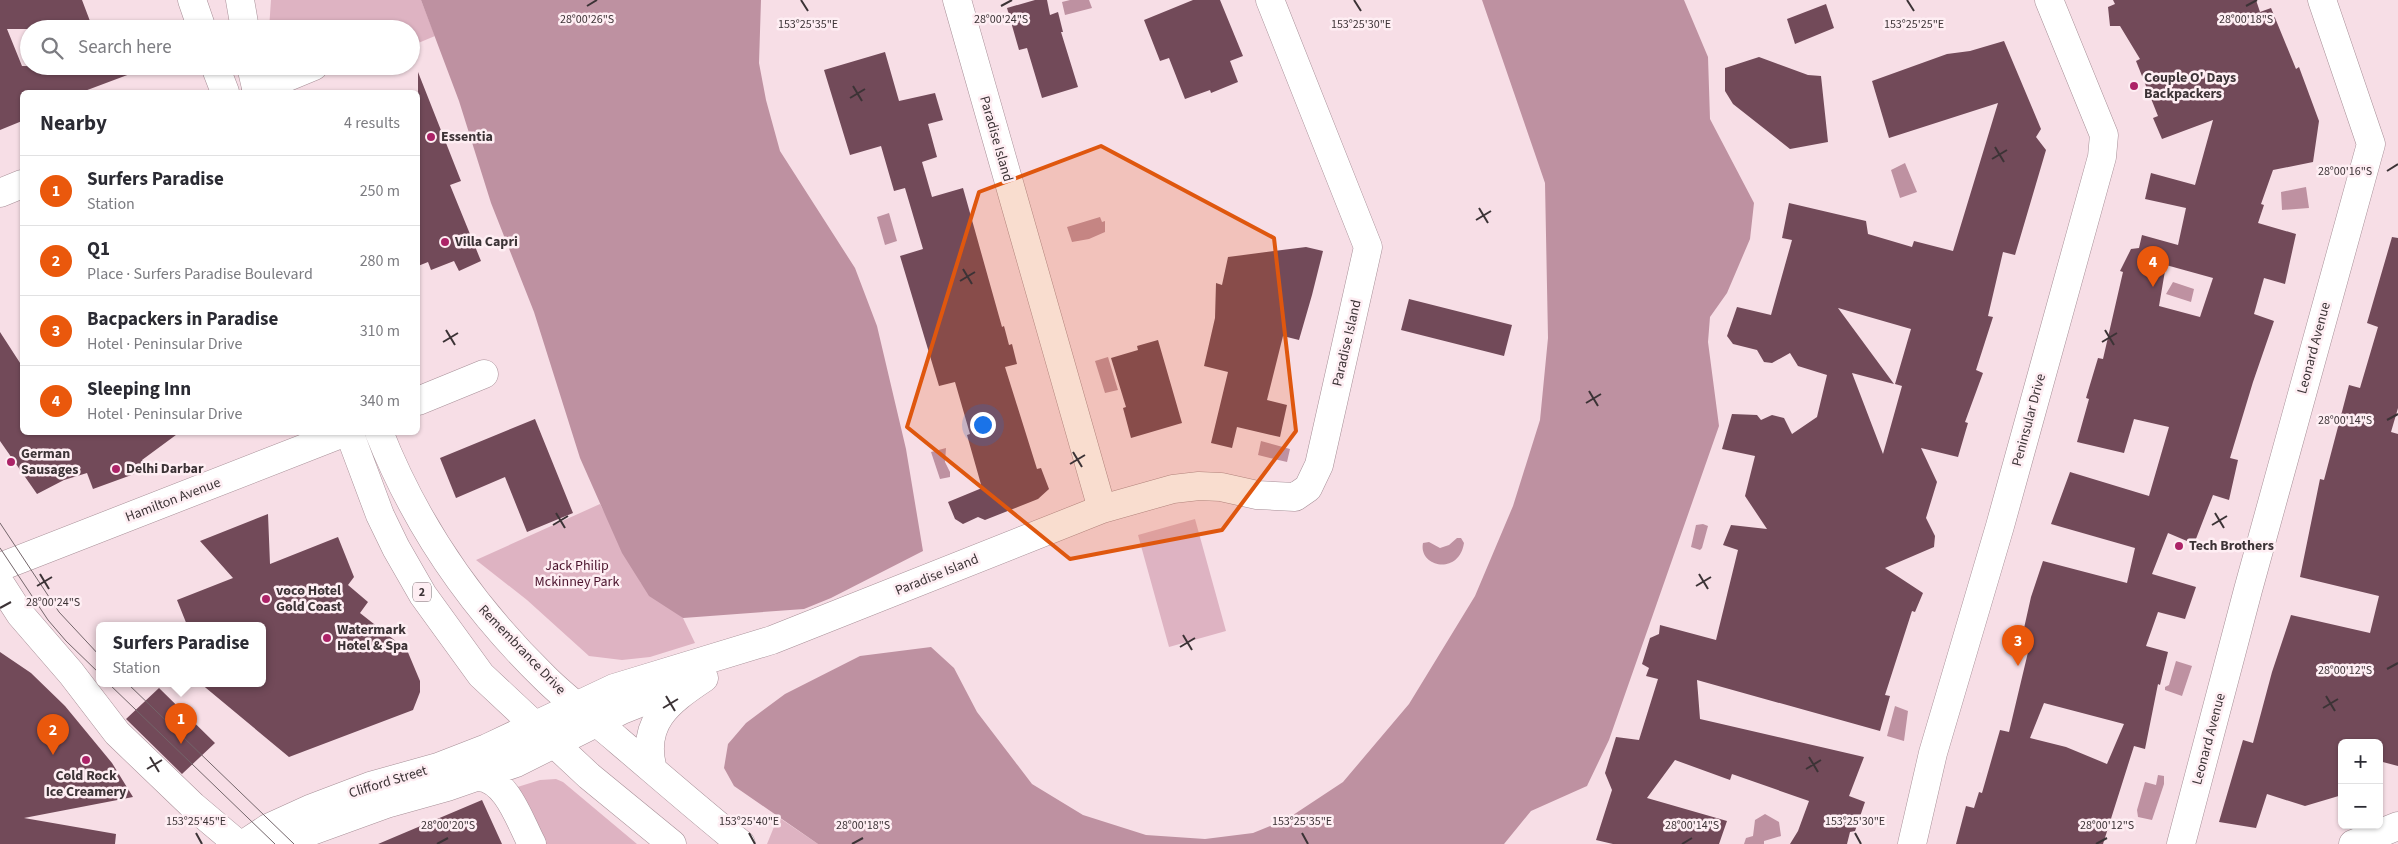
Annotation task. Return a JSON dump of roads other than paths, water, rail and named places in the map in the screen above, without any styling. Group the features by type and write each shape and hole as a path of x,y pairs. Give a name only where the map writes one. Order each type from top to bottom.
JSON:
{"main road":[{"path":"192,0 199,20"},
{"path":"240,0 243,20"},
{"name":"Paradise Island","path":"957,0 1102,509"},
{"name":"Paradise Island","path":"586,713 625,684 772,640 1102,509 1173,489 1199,486 1222,487 1257,495 1295,497 1308,488 1319,465 1368,247 1270,0"},
{"name":"Peninsular Drive","path":"1912,844 1933,753 2000,526 2102,157 2104,134 2049,0"},
{"name":"Leonard Avenue","path":"2181,844 2248,590 2371,144 2322,0"},
{"path":"219,75 224,90"},
{"path":"255,83 283,75"},
{"path":"0,193 20,185"},
{"path":"420,400 484,374"},
{"name":"Hamilton Avenue","path":"0,567 339,435"},
{"name":"2","path":"348,435 380,515 396,548 423,595 481,675 590,776 672,844"},
{"name":"Remembrance Drive","path":"380,435 407,497 440,552 478,606 538,672 741,844"},
{"path":"0,583 20,614 71,673 117,733 193,806 238,844"},
{"name":"Paradise Island","path":"586,713 704,678 736,664 772,640"},
{"path":"653,770 649,744 658,718 674,700 704,678"},
{"name":"Clifford Street","path":"244,844 268,828 312,808 370,786 438,767 487,748 534,725 586,713"},
{"name":"Clifford Street","path":"276,844 386,804 516,764 554,744 586,713"},
{"path":"478,777 490,779 500,788 532,844"},
{"path":"2353,844 2398,826"}],"tram line":[{"path":"0,523 59,612 96,652"},
{"path":"0,548 48,620 66,641 96,670"},
{"path":"112,687 275,844"},
{"path":"131,687 294,844"}],"place":[{"name":"Couple O' Days Backpackers","path":"2134,86"},
{"name":"Essentia","path":"431,137"},
{"name":"Villa Capri","path":"445,242"},
{"name":"Sleeping Inn","path":"2153,287"},
{"name":"German Sausages","path":"11,462"},
{"name":"Delhi Darbar","path":"116,469"},
{"name":"Tech Brothers","path":"2179,546"},
{"name":"voco Hotel Gold Coast","path":"266,599"},
{"name":"Watermark Hotel & Spa","path":"327,638"},
{"name":"Bacpackers in Paradise","path":"2018,666"},
{"name":"Surfers Paradise","path":"181,744"},
{"name":"Q1","path":"53,755"},
{"name":"Cold Rock Ice Creamery","path":"86,760"}],"park label":[{"name":"Jack Philip Mckinney Park","path":"577,574"}]}
